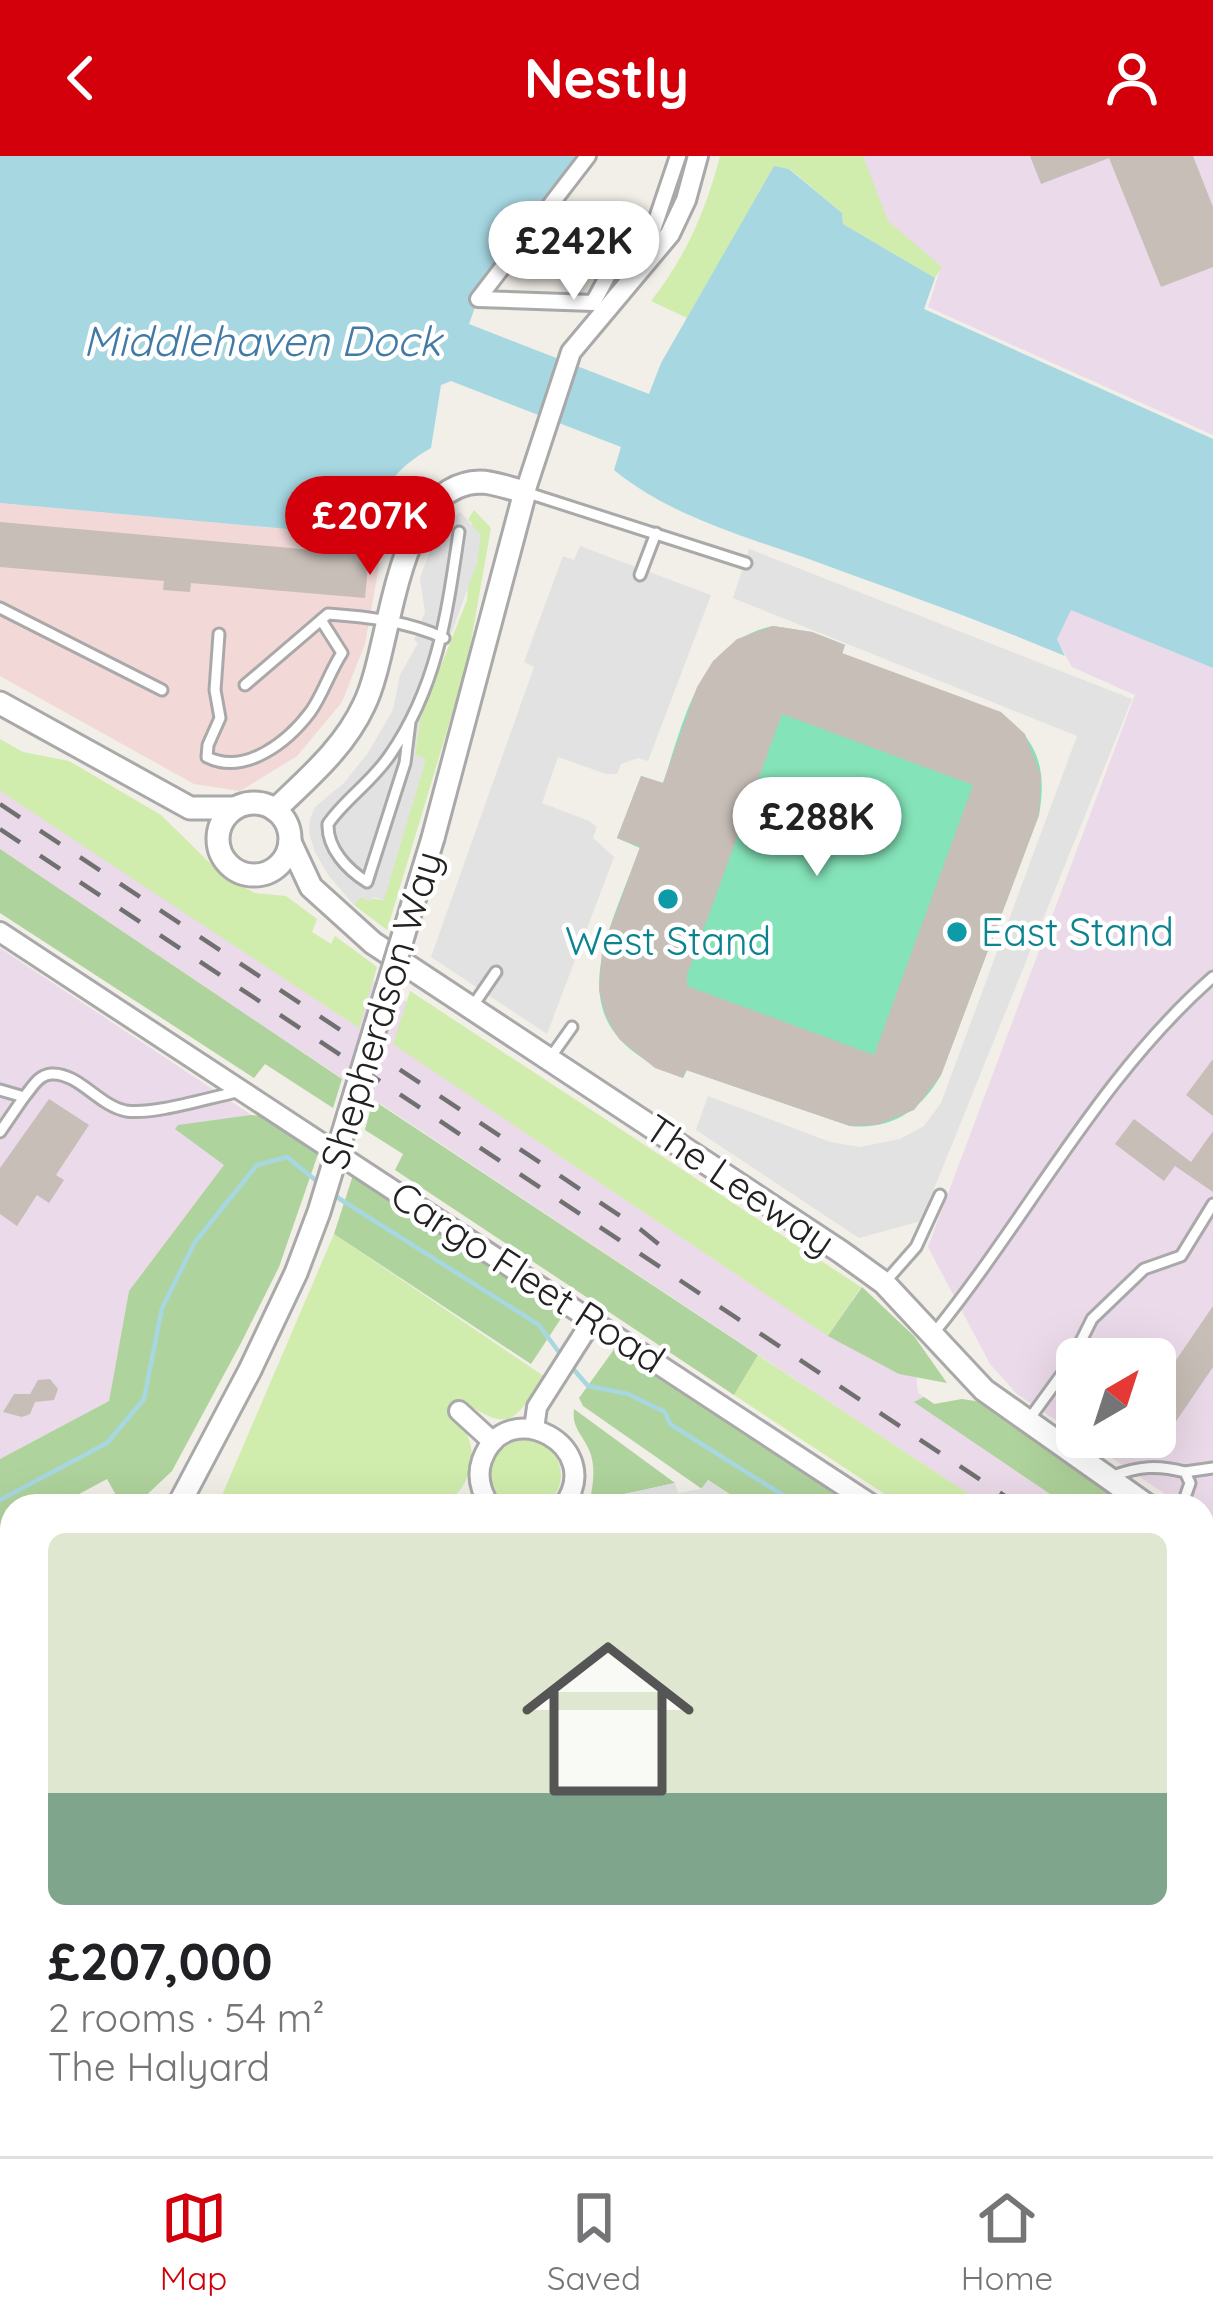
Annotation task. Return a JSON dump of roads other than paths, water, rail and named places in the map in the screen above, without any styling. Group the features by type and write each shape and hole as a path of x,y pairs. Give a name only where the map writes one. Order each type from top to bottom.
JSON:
{"street":[{"path":"588,156 478,299 593,302 608,275 648,244 678,156"},
{"path":"275,809 313,776 350,733 377,674 412,536 434,503 452,491 481,482 525,492 571,352 670,234 698,156"},
{"name":"Shepherdson Way","path":"184,1494 250,1370 320,1212 433,838 525,492"},
{"path":"0,703 190,808 234,869 245,874 267,872 280,864 290,842 284,818 275,809 256,803 190,808"},
{"path":"219,844 221,824 235,808"},
{"name":"The Leeway","path":"290,842 311,887 373,943 884,1283 984,1390 1131,1494"},
{"name":"The Leeway","path":"267,872 311,887"},
{"name":"Cargo Fleet Road","path":"0,932 588,1328 855,1494"},
{"path":"534,1429 537,1407 588,1328"},
{"path":"459,1411 493,1442"},
{"path":"484,1494 479,1471 493,1442 519,1429 534,1429 551,1435 573,1463 569,1494"}],"lane":[{"path":"525,492 746,563"},
{"path":"410,722 405,763 367,881 350,871 329,840 328,824 375,776 410,722 444,638 459,532"},
{"path":"640,574 656,533"},
{"path":"0,608 162,690"},
{"path":"245,685 328,614 390,621 444,638"},
{"path":"219,634 214,690 220,718 207,757 221,764 242,763 275,746 311,711 342,653 321,620"},
{"path":"472,1007 496,972"},
{"path":"934,1333 1101,1098 1176,1009 1213,977"},
{"path":"550,1058 572,1027"},
{"path":"0,1132 4,1117 39,1078 52,1074 131,1112 242,1091"},
{"path":"0,1090 24,1097"},
{"path":"884,1283 916,1247 940,1195"},
{"path":"1027,1422 1070,1363 1092,1319 1144,1269 1181,1256 1213,1204"},
{"path":"1108,1478 1148,1467 1185,1472 1213,1468"},
{"path":"1185,1472 1190,1483 1186,1494"}],"water":[{"name":"Middlehaven Dock","path":"0,156 588,156 478,299 469,324 649,394 661,363 774,166 789,169 842,213 843,224 935,278 924,309 1213,439 1213,668 1071,610 1057,639 1065,656 731,532 658,500 614,470 621,447 451,381 441,385 431,448 388,484 365,536 0,503"}],"waterway":[{"path":"11,1494 107,1443 144,1399 162,1308 195,1242 257,1165 287,1157 319,1183"},
{"path":"332,1194 539,1325 561,1355"},
{"path":"569,1364 588,1386 628,1394 665,1412 670,1424 781,1494"}],"railway":[{"path":"0,804 640,1229 676,1258"},
{"path":"0,829 1002,1494"}],"place":[{"name":"West Stand","path":"668,899"},
{"name":"East Stand","path":"957,932"}]}
